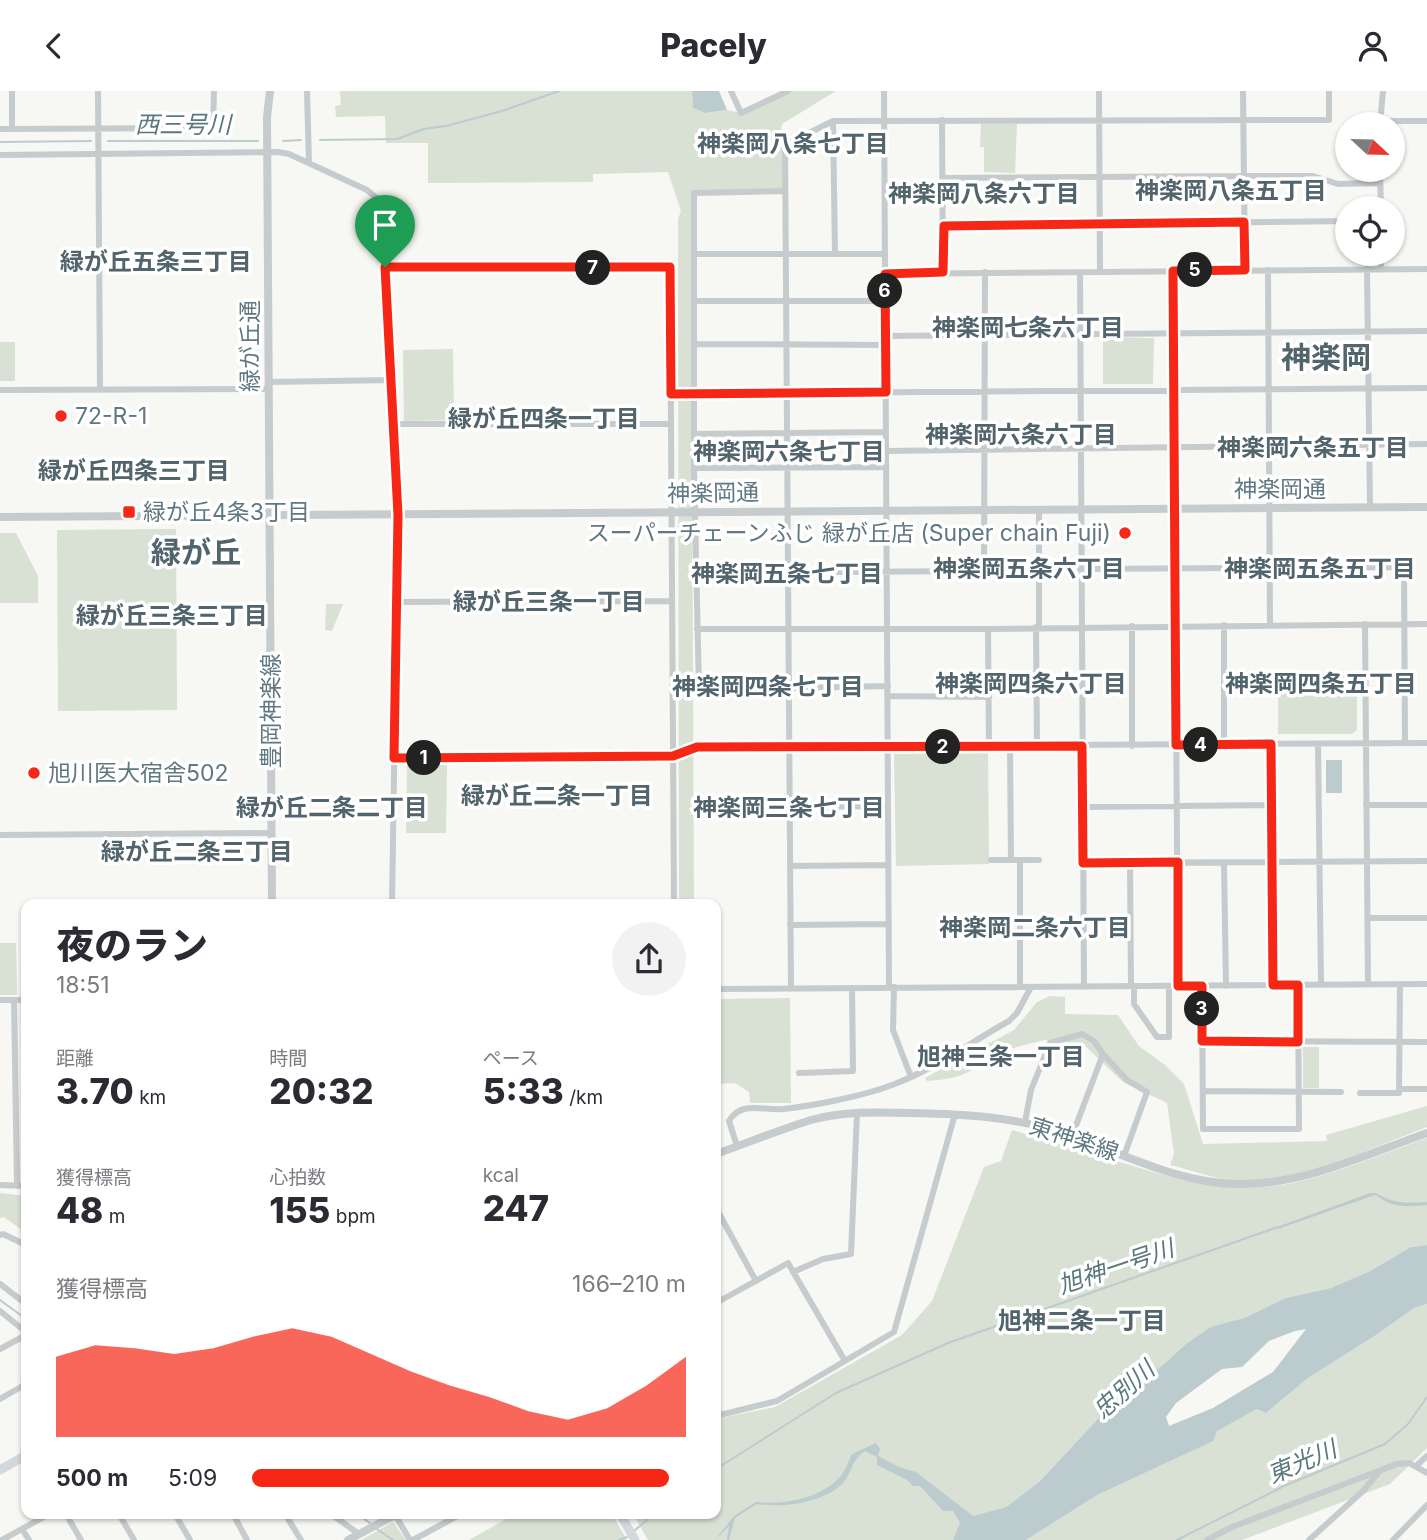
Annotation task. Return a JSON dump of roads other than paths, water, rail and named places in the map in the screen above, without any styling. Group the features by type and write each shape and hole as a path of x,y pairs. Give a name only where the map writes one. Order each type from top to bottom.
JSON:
{"main road":[{"path":"0,1470 21,1458"},
{"path":"623,1519 635,1540"}],"street":[{"path":"12,91 12,129"},
{"path":"98,91 100,390"},
{"path":"0,129 213,128 214,91"},
{"name":"緑が丘通","path":"270,91 270,516"},
{"path":"307,91 309,163"},
{"path":"731,91 741,113 788,91"},
{"path":"884,91 889,924 893,1030 911,1077"},
{"path":"1099,91 1100,271"},
{"path":"1242,91 1245,270"},
{"path":"791,989 785,145 833,121 1329,120 1329,91"},
{"path":"1381,112 1383,91"},
{"path":"942,120 943,272"},
{"path":"833,121 835,254"},
{"path":"1405,122 1427,121"},
{"path":"0,155 289,154 367,190 378,199 383,213 398,515 392,899"},
{"path":"943,179 1313,176 1338,184 1380,183 1381,196"},
{"path":"785,191 694,193 694,468 699,690 888,686"},
{"path":"944,226 1335,221"},
{"path":"694,254 885,254"},
{"path":"385,267 670,267 674,899"},
{"path":"1367,269 1370,508"},
{"path":"885,274 1427,269"},
{"path":"1268,270 1270,625"},
{"path":"1173,271 1178,986"},
{"path":"696,573 984,571 985,272"},
{"path":"1080,272 1084,987"},
{"path":"695,301 885,301"},
{"path":"886,335 1427,331"},
{"path":"695,345 886,345"},
{"path":"0,390 100,390 392,380"},
{"path":"671,394 1427,388"},
{"path":"394,424 671,424"},
{"path":"695,434 886,432"},
{"path":"886,451 1427,444"},
{"path":"694,468 887,467"},
{"name":"神楽岡通","path":"0,517 1427,507"},
{"path":"1037,745 1039,510"},
{"name":"豊岡神楽線","path":"270,516 272,899"},
{"path":"1080,569 1404,567 1405,743"},
{"path":"398,602 672,601"},
{"path":"1365,624 1368,985"},
{"path":"697,629 1427,624"},
{"path":"1224,625 1224,744"},
{"path":"1132,626 1132,746"},
{"path":"988,629 989,747"},
{"path":"888,696 989,697"},
{"path":"394,758 673,756 697,747 1427,743"},
{"path":"1271,744 1273,985"},
{"path":"1318,744 1321,985"},
{"path":"1010,746 1011,860"},
{"path":"1083,807 1272,805"},
{"path":"1366,805 1427,805"},
{"path":"790,807 888,806"},
{"path":"0,835 272,833"},
{"path":"991,860 1039,860"},
{"path":"1020,860 1020,987"},
{"path":"1083,863 1427,861"},
{"path":"1130,863 1134,1004 1157,1037 1168,1037 1169,986"},
{"path":"1224,863 1226,986"},
{"path":"790,866 888,865"},
{"path":"1368,918 1427,918"},
{"path":"790,925 889,924"},
{"path":"721,989 1427,984"},
{"path":"1202,986 1203,1129 1299,1129 1298,985"},
{"path":"1360,1093 1399,1093 1400,985"},
{"path":"737,1146 729,1121 737,1111 744,1108 781,1110 868,1092 911,1077 1009,1021 1017,1013 1031,987"},
{"path":"799,1073 853,1071 852,988"},
{"path":"0,1000 21,1000"},
{"path":"14,1000 17,1186"},
{"path":"1025,1122 1031,1090 1050,1043 1082,1034 1094,1041 1127,1080 1147,1091 1124,1156"},
{"path":"1202,1041 1427,1042"},
{"path":"1072,1136 1103,1054"},
{"path":"1399,1089 1427,1089"},
{"path":"1203,1091 1341,1092"},
{"path":"793,1272 823,1259 851,1254 857,1113"},
{"name":"東神楽線","path":"721,1152 812,1120 857,1113 955,1114 1025,1122 1072,1136 1159,1169 1203,1180 1238,1184 1274,1182 1312,1173 1427,1133"},
{"path":"721,1415 777,1401 894,1332 955,1114"},
{"path":"0,1185 21,1186"},
{"path":"721,1216 756,1281"},
{"path":"0,1235 21,1243"},
{"path":"721,1300 788,1263 845,1361"},
{"path":"0,1284 21,1300"},
{"path":"0,1311 21,1329"},
{"path":"0,1349 21,1336"},
{"path":"0,1399 21,1387"},
{"path":"1416,1467 1427,1456"},
{"path":"1207,1540 1232,1527 1405,1462 1427,1473"},
{"path":"1309,1540 1363,1491 1380,1471"},
{"path":"1393,1540 1427,1505"},
{"path":"2,1540 40,1519"},
{"path":"69,1519 81,1540"},
{"path":"123,1519 134,1540"},
{"path":"178,1519 190,1540"},
{"path":"236,1519 247,1540"},
{"path":"288,1519 301,1540"},
{"path":"340,1519 363,1532"},
{"path":"348,1540 386,1519"},
{"path":"397,1519 412,1540 447,1519"},
{"path":"22,1529 29,1540"}],"waterway":[{"name":"西三号川","path":"320,140 397,139 424,129 502,111 559,91"},
{"name":"西三号川","path":"283,141 301,140"},
{"name":"西三号川","path":"0,142 91,141"},
{"name":"西三号川","path":"108,141 258,141"},
{"name":"旭神一号川","path":"721,1466 836,1393 948,1343 1278,1227"},
{"name":"旭神一号川","path":"0,1300 21,1315"},
{"name":"東光川","path":"1177,1540 1284,1486 1385,1444 1408,1424 1427,1397"},
{"name":"旭神一号川","path":"364,1519 370,1523"},
{"name":"旭神一号川","path":"634,1531 648,1519"},
{"name":"旭神一号川","path":"377,1529 393,1540"},
{"name":"旭神一号川","path":"619,1540 627,1537"}],"place":[{"name":"72-R-1","path":"61,416"},
{"name":"緑が丘4条3丁目","path":"129,512"},
{"name":"スーパーチェーンふじ 緑が丘店 (Super chain Fuji)","path":"1125,533"},
{"name":"旭川医大宿舎502","path":"34,773"}],"district":[{"name":"神楽岡八条七丁目","path":"793,144"},
{"name":"神楽岡八条五丁目","path":"1231,191"},
{"name":"神楽岡八条六丁目","path":"984,194"},
{"name":"緑が丘五条三丁目","path":"156,262"},
{"name":"神楽岡七条六丁目","path":"1028,328"},
{"name":"神楽岡","path":"1326,358"},
{"name":"緑が丘四条一丁目","path":"544,419"},
{"name":"神楽岡六条六丁目","path":"1021,435"},
{"name":"神楽岡六条五丁目","path":"1313,448"},
{"name":"神楽岡六条七丁目","path":"789,452"},
{"name":"緑が丘四条三丁目","path":"134,471"},
{"name":"緑が丘","path":"196,553"},
{"name":"神楽岡五条六丁目","path":"1029,569"},
{"name":"神楽岡五条五丁目","path":"1320,569"},
{"name":"神楽岡五条七丁目","path":"787,574"},
{"name":"緑が丘三条一丁目","path":"549,602"},
{"name":"緑が丘三条三丁目","path":"172,616"},
{"name":"神楽岡四条六丁目","path":"1031,684"},
{"name":"神楽岡四条五丁目","path":"1321,684"},
{"name":"神楽岡四条七丁目","path":"768,687"},
{"name":"緑が丘二条一丁目","path":"557,796"},
{"name":"緑が丘二条二丁目","path":"332,808"},
{"name":"神楽岡三条七丁目","path":"789,808"},
{"name":"緑が丘二条三丁目","path":"197,852"},
{"name":"神楽岡二条六丁目","path":"1035,928"},
{"name":"旭神三条一丁目","path":"1001,1057"},
{"name":"旭神二条一丁目","path":"1082,1321"}],"water label":[{"name":"忠別川","path":"1124,1390"}]}
